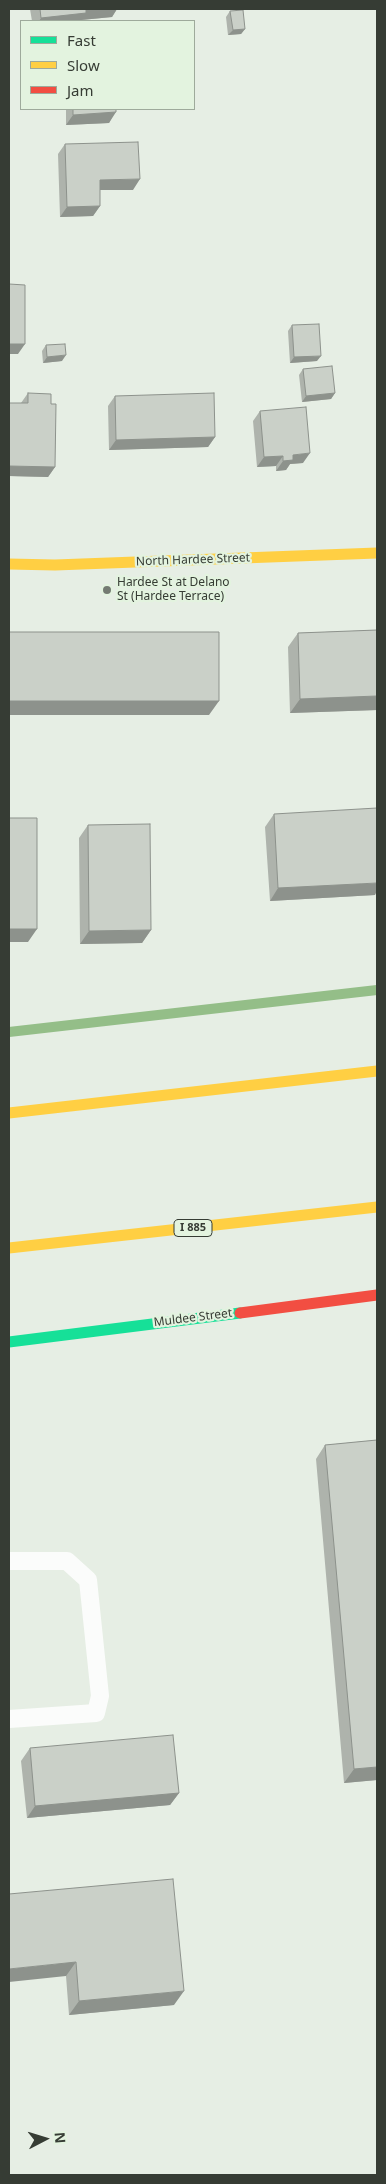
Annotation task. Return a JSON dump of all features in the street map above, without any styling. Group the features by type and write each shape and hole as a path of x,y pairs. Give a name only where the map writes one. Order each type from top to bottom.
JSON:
{"main road":[{"name":"North Hardee Street","path":"9,564 56,565 377,554"},
{"path":"9,1113 377,1071"},
{"name":"I 885","path":"9,1248 377,1207"},
{"name":"Muldee Street","path":"9,1342 377,1295"}],"lane":[{"path":"9,1561 67,1561 88,1580 100,1696 96,1714 9,1720"}],"building":[{"path":"40,9 86,9 86,13 41,18"},
{"path":"243,10 245,29 233,30 230,11"},
{"path":"73,110 116,110 116,112 73,115"},
{"path":"138,142 140,179 100,180 100,206 67,207 65,144"},
{"path":"9,284 25,285 25,344 9,344"},
{"path":"319,324 321,356 294,357 292,325"},
{"path":"65,344 66,355 47,357 46,345"},
{"path":"332,366 335,393 306,396 303,369"},
{"path":"28,393 51,394 51,404 56,404 55,467 9,466 9,403 28,403"},
{"path":"214,393 215,437 116,440 115,396"},
{"path":"306,407 310,453 293,455 293,460 283,461 283,456 264,457 260,411"},
{"path":"377,630 377,696 300,699 298,633"},
{"path":"9,632 219,632 219,701 9,701"},
{"path":"377,808 377,883 278,888 274,814"},
{"path":"9,818 37,818 37,929 9,929"},
{"path":"150,824 151,930 89,931 88,825"},
{"path":"377,1440 377,1767 354,1769 325,1445"},
{"path":"173,1735 179,1793 35,1806 30,1748"},
{"path":"173,1879 184,1991 79,2001 76,1962 9,1969 9,1894"}],"waterway":[{"path":"9,1032 377,990"}],"traffic: fast":[{"path":"9,1342 240,1313"}],"traffic: slow":[{"path":"9,564 55,565 377,553"},
{"path":"9,1113 377,1071"},
{"path":"9,1248 377,1207"}],"traffic: jam":[{"path":"240,1313 377,1295"}],"place":[{"name":"Hardee St at Delano St (Hardee Terrace)","path":"107,590"}]}
